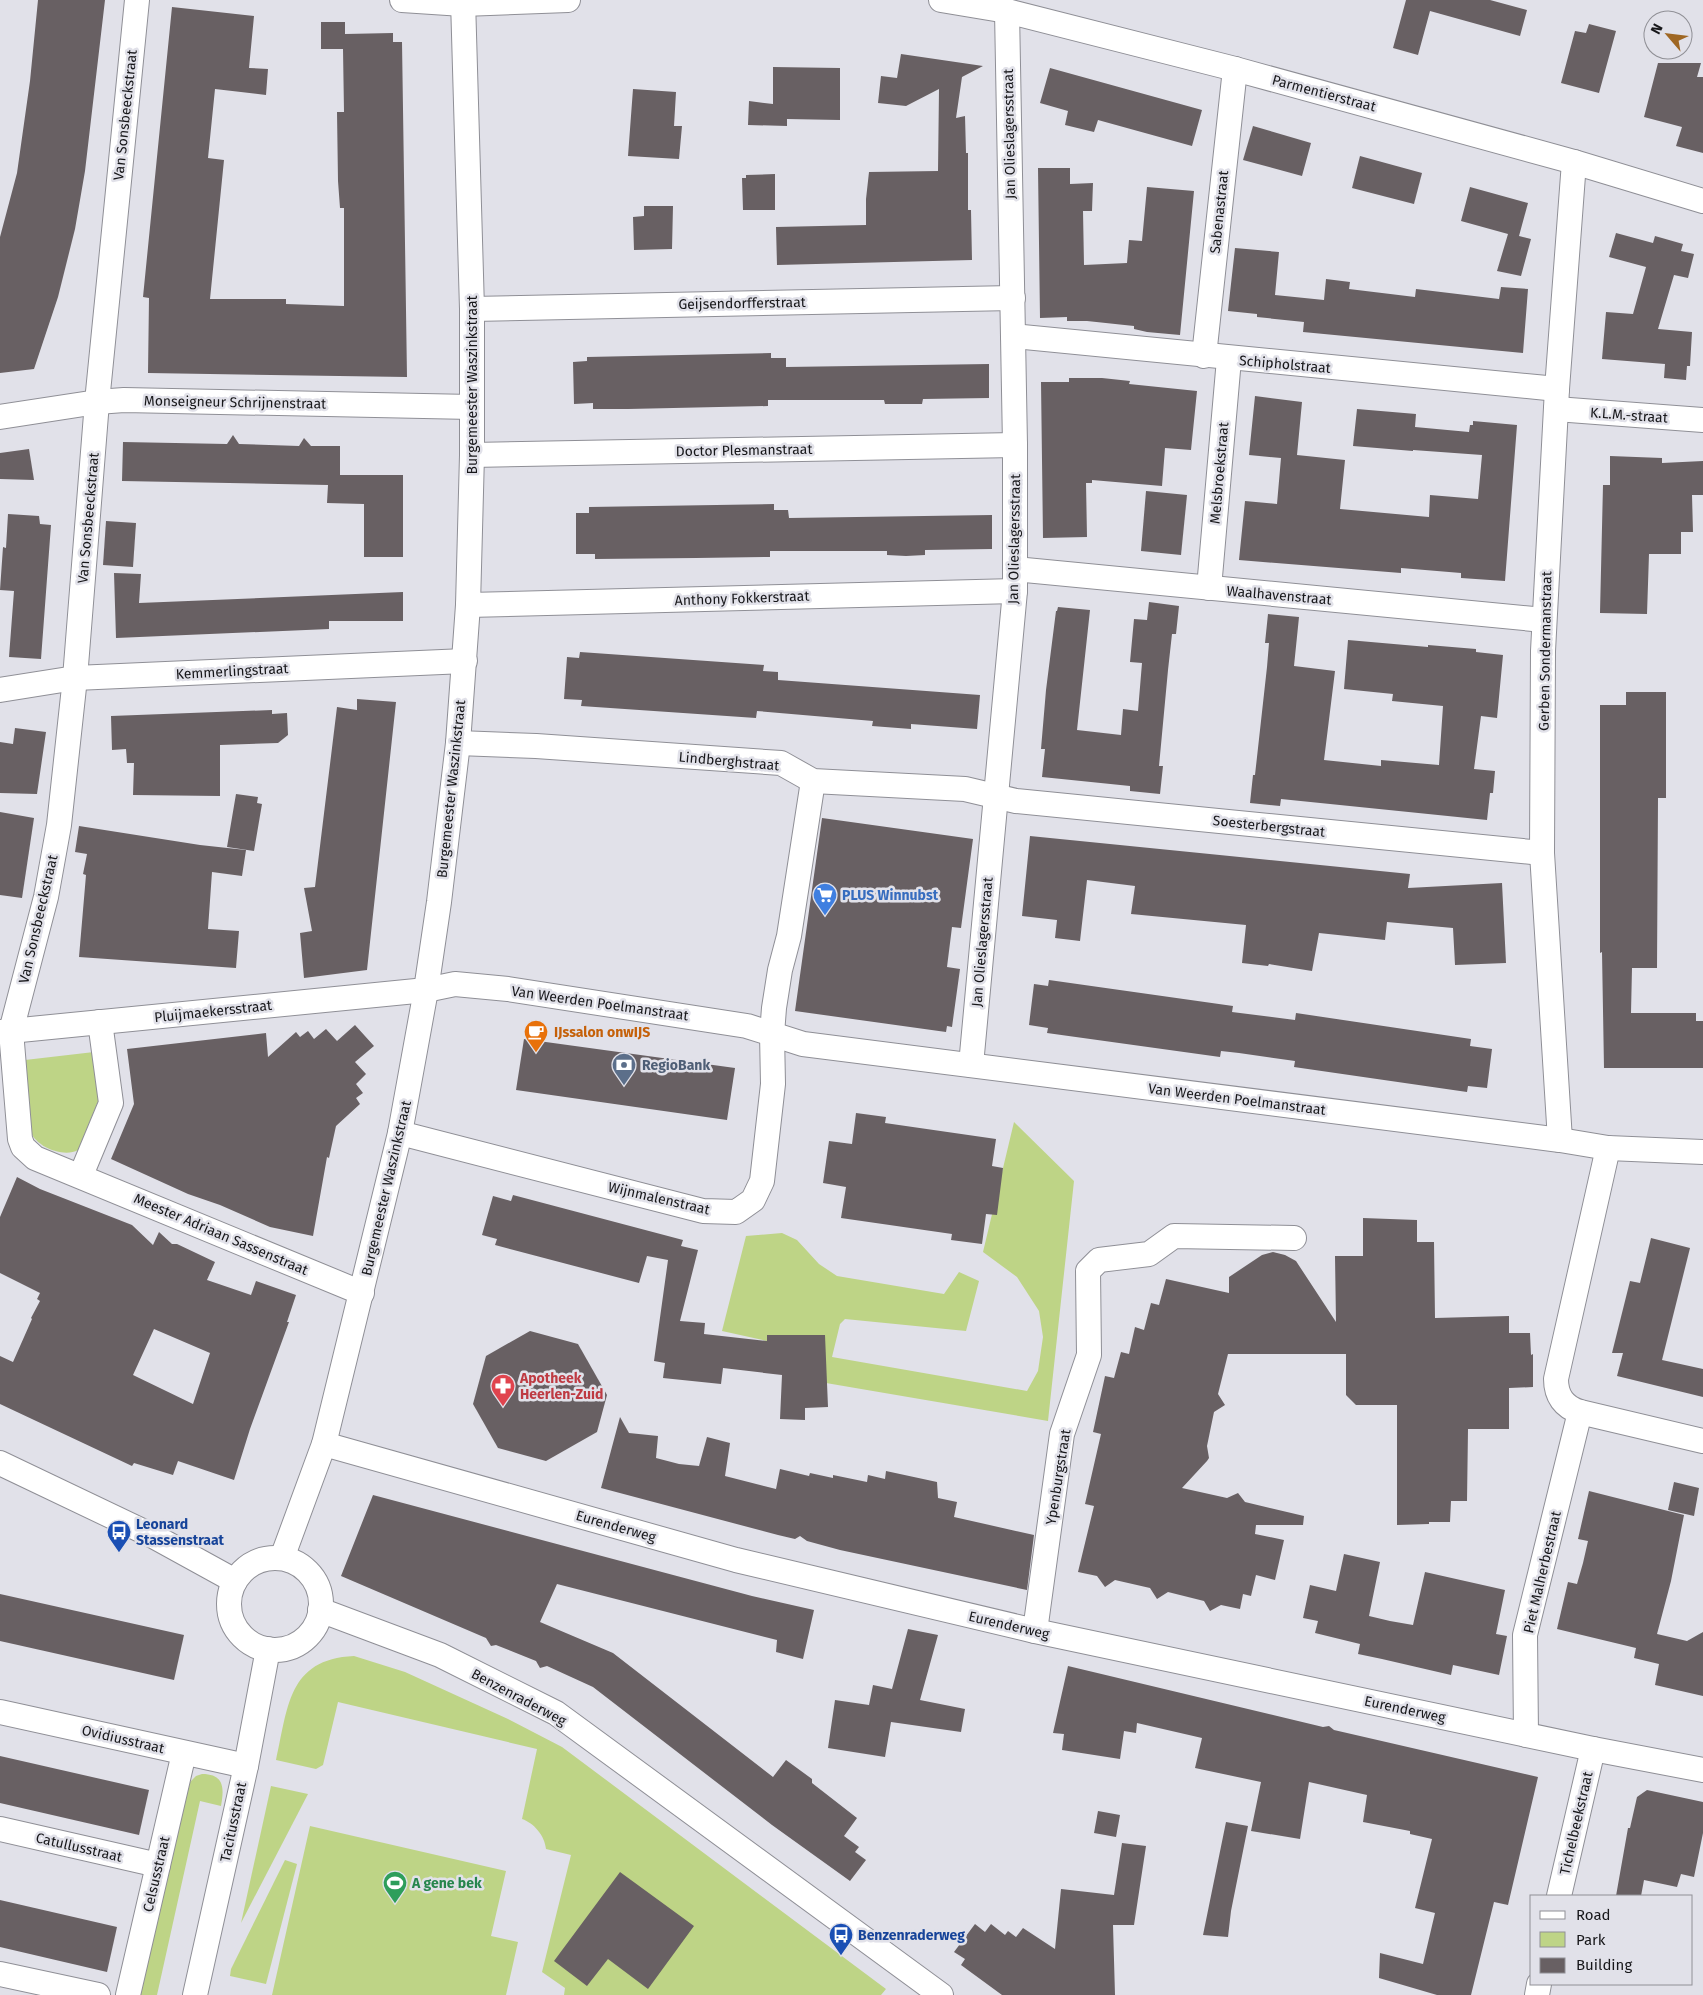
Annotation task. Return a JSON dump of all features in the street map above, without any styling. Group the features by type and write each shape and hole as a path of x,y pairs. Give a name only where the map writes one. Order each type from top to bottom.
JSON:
{"street":[{"name":"Van Sonsbeeckstraat","path":"5,1032 46,897 59,825 75,678 97,402 137,0"},
{"path":"402,0 463,2 568,0"},
{"name":"Parmentierstraat","path":"941,0 1007,11 1234,69 1574,162 1703,201"},
{"name":"Burgemeester Waszinkstraat","path":"282,1558 324,1444 400,1133 426,990 458,743 468,605 472,455 472,310 463,2"},
{"name":"Jan Olieslagersstraat","path":"971,1064 981,945 997,796 1015,580 1013,298 1007,11"},
{"name":"Sabenastraat","path":"1204,356 1234,69"},
{"name":"Gerben Sondermanstraat","path":"1560,1140 1542,853 1544,620 1556,399 1574,162"},
{"name":"Geijsendorfferstraat","path":"472,310 1013,298"},
{"name":"Schipholstraat","path":"1013,336 1229,358 1556,399"},
{"name":"Melsbroekstraat","path":"1209,588 1229,358"},
{"name":"K.L.M.-straat","path":"1556,399 1703,420"},
{"name":"Monseigneur Schrijnenstraat","path":"0,417 97,402 124,400 472,407"},
{"name":"Doctor Plesmanstraat","path":"472,455 1015,445"},
{"name":"Waalhavenstraat","path":"1015,580 1209,588 1544,620"},
{"name":"Anthony Fokkerstraat","path":"468,605 1015,580"},
{"name":"Kemmerlingstraat","path":"0,690 75,678 465,661"},
{"name":"Lindberghstraat","path":"458,743 536,746 781,763 813,781 965,789 997,796"},
{"path":"772,1034 780,970 788,936 813,781"},
{"name":"Soesterbergstraat","path":"997,796 1016,801 1542,853"},
{"name":"Van Weerden Poelmanstraat","path":"426,990 455,984 508,989 747,1026 803,1044 1560,1140 1608,1148 1703,1152"},
{"name":"Pluijmaekersstraat","path":"5,1032 426,990"},
{"path":"81,1175 111,1103 100,1022"},
{"name":"Meester Adriaan Sassenstraat","path":"5,1032 20,1139 23,1148 35,1158 81,1175 362,1293"},
{"name":"Wijnmalenstraat","path":"400,1133 703,1212 736,1212 753,1200 762,1182 773,1080 772,1034"},
{"path":"1608,1148 1556,1379 1556,1387 1567,1406 1580,1412 1703,1441"},
{"name":"Ypenburgstraat","path":"1035,1631 1062,1434 1089,1355 1088,1271 1100,1260 1150,1254 1174,1236 1294,1238"},
{"name":"Piet Malherbestraat","path":"1526,1735 1526,1635 1580,1412"},
{"name":"Eurenderweg","path":"324,1444 736,1560 1035,1631 1593,1749 1703,1770"},
{"path":"0,1463 155,1537 235,1581"},
{"path":"268,1558 282,1558 304,1568 312,1576 318,1587 320,1610 313,1630 298,1644 279,1649 268,1649 260,1647 240,1634 232,1620 230,1596 235,1581 244,1570 255,1562 268,1558"},
{"name":"Benzenraderweg","path":"320,1610 440,1655 556,1714 941,1995"},
{"name":"Tacitusstraat","path":"195,1995 246,1766 268,1649"},
{"name":"Ovidiusstraat","path":"0,1712 246,1766"},
{"name":"Tichelbeekstraat","path":"1559,1895 1593,1749"},
{"name":"Celsusstraat","path":"128,1995 184,1753"},
{"name":"Catullusstraat","path":"0,1829 158,1865"},
{"path":"0,1974 98,1995"}],"green space":[{"path":"94,1052 99,1099 78,1150 65,1153 51,1150 38,1142 31,1132 25,1060"},
{"path":"1014,1122 1074,1181 1048,1421 826,1383 812,1351 722,1331 746,1236 782,1233 797,1240 819,1264 837,1276 944,1294 959,1272 979,1281 966,1331 845,1319 840,1324 832,1357 1027,1391 1038,1371 1043,1337 1039,1311 1017,1277 983,1252"},
{"path":"354,1656 405,1672 508,1719 562,1747 886,1989 881,1995 564,1995 565,1988 542,1972 571,1855 546,1849 544,1839 538,1831 522,1819 537,1749 338,1702 323,1765 316,1769 276,1760 288,1705 294,1690 303,1677 315,1666 332,1659"},
{"path":"202,1774 210,1775 219,1780 223,1794 221,1806 200,1801 157,1995 139,1995 187,1785 196,1776"},
{"path":"271,1786 308,1794 241,1923"},
{"name":"A gene bek","path":"310,1826 506,1871 491,1936 518,1942 506,1995 272,1995"},
{"path":"285,1860 297,1864 266,1984 230,1976 231,1969"}],"building":[{"path":"38,0 105,0 85,171 75,229 58,297 34,369 0,373 0,237 17,173 30,81"},
{"path":"1406,0 1490,0 1527,10 1520,36 1430,11 1418,55 1393,48"},
{"path":"172,7 254,16 249,68 268,69 266,95 215,89 208,158 224,160 210,299 286,299 286,304 344,306 344,208 340,208 338,181 337,112 344,112 343,49 321,49 321,22 345,22 345,34 393,33 393,42 402,42 407,377 148,373 149,298 143,297"},
{"path":"1589,24 1616,31 1599,93 1561,83 1575,31 1586,33"},
{"path":"901,54 983,66 962,77 956,118 965,116 966,153 968,153 968,210 971,210 972,260 777,265 776,227 866,225 869,172 938,171 939,89 906,106 878,103 881,76 897,78"},
{"path":"1658,63 1701,63 1697,77 1703,77 1703,153 1676,146 1682,127 1644,117"},
{"path":"773,67 840,68 840,120 787,119 787,126 748,125 749,101 773,104"},
{"path":"1050,68 1202,110 1192,146 1098,120 1094,132 1065,125 1068,111 1040,103"},
{"path":"633,89 676,92 674,126 682,126 679,159 628,156"},
{"path":"1253,126 1311,143 1302,176 1243,160"},
{"path":"1360,156 1422,173 1414,204 1352,188"},
{"path":"1038,168 1070,168 1070,184 1093,183 1092,211 1083,211 1084,265 1127,263 1129,240 1142,241 1147,187 1194,191 1180,335 1147,332 1134,329 1134,326 1067,321 1067,317 1040,318"},
{"path":"775,174 775,210 743,210 742,178 746,178 746,175"},
{"path":"1470,187 1528,203 1519,236 1531,239 1521,276 1497,271 1508,234 1461,221"},
{"path":"644,206 673,206 672,249 634,250 633,217 644,216"},
{"path":"1616,233 1653,243 1655,236 1683,244 1681,251 1694,254 1688,278 1674,275 1658,329 1692,332 1690,366 1687,366 1686,380 1664,378 1665,364 1602,359 1606,312 1633,314 1646,267 1609,257"},
{"path":"1235,248 1279,252 1275,295 1324,300 1326,279 1350,282 1349,289 1415,297 1416,289 1499,299 1501,287 1528,289 1523,353 1303,332 1304,322 1257,317 1257,314 1228,311"},
{"path":"771,353 771,358 786,358 786,367 989,364 989,398 923,399 922,404 885,404 884,400 768,400 768,406 628,409 593,409 593,403 574,404 573,362 587,361 587,357"},
{"path":"1069,378 1102,378 1130,381 1129,384 1197,391 1191,450 1165,448 1162,486 1092,480 1092,483 1086,483 1087,537 1043,538 1041,382 1069,382"},
{"path":"1255,396 1302,402 1297,455 1345,460 1340,509 1429,517 1430,495 1478,499 1482,455 1353,446 1357,409 1416,414 1415,427 1469,432 1473,421 1517,425 1505,581 1461,578 1461,573 1401,568 1401,573 1239,560 1245,501 1277,504 1281,458 1249,455"},
{"path":"233,435 239,444 299,446 304,438 311,446 340,446 340,475 403,475 403,557 364,557 364,504 327,503 328,485 122,481 123,442 227,444"},
{"path":"29,449 34,480 0,479 0,453"},
{"path":"1610,456 1662,458 1662,463 1703,461 1703,495 1692,495 1693,532 1681,532 1681,554 1649,554 1647,614 1600,613 1603,485 1610,485"},
{"path":"1146,491 1187,495 1181,555 1141,551"},
{"path":"774,504 774,510 788,510 789,518 992,515 992,549 925,550 925,555 906,556 887,555 887,551 770,551 770,557 595,559 595,554 576,554 576,513 589,513 589,507"},
{"path":"8,514 39,516 40,524 51,525 41,659 9,657 14,591 0,590 3,547 6,548"},
{"path":"106,521 136,523 133,567 103,565"},
{"path":"114,573 141,574 139,603 403,592 403,621 329,621 329,629 116,638"},
{"path":"1149,602 1179,606 1176,634 1172,634 1168,670 1159,766 1163,766 1160,794 1130,791 1130,786 1042,777 1045,749 1041,749 1046,690 1058,607 1090,610 1077,730 1121,735 1123,709 1138,711 1142,663 1130,662 1134,619 1147,620"},
{"path":"1268,614 1299,617 1294,666 1335,671 1324,760 1381,766 1381,760 1439,765 1443,706 1392,701 1393,694 1344,689 1348,640 1476,649 1476,652 1503,655 1497,718 1481,716 1474,769 1495,771 1493,793 1490,793 1487,820 1281,799 1280,806 1250,803 1267,667 1269,643 1265,643"},
{"path":"580,652 764,665 763,671 778,672 778,680 980,695 977,729 911,724 911,729 872,726 873,721 757,711 756,718 581,706 582,700 564,699 567,657 579,658"},
{"path":"1626,692 1666,692 1666,798 1658,798 1657,968 1632,968 1631,1013 1696,1013 1696,1021 1703,1021 1703,1068 1604,1068 1602,952 1600,953 1600,705 1626,705"},
{"path":"357,699 396,702 367,970 304,978 300,933 312,931 304,888 315,887 337,707 357,710"},
{"path":"272,710 272,714 287,713 288,735 278,743 220,745 220,796 133,795 134,763 127,763 126,749 112,750 111,716"},
{"path":"15,728 46,732 37,794 0,793 0,742 13,744"},
{"path":"236,794 258,797 257,803 262,804 254,851 227,847"},
{"path":"0,812 34,818 22,898 0,895"},
{"path":"822,818 973,839 961,928 952,927 947,967 960,969 952,1027 947,1026 946,1032 795,1011"},
{"path":"79,826 200,845 246,850 242,876 212,872 208,929 239,931 236,968 79,957 86,875 83,874 87,854 75,852"},
{"path":"1030,836 1410,874 1408,888 1502,883 1506,963 1455,965 1453,928 1387,922 1385,940 1319,933 1312,971 1269,964 1268,966 1242,963 1246,925 1131,914 1135,886 1087,880 1080,941 1055,938 1057,920 1022,916"},
{"path":"1049,980 1233,1006 1232,1012 1295,1020 1296,1013 1471,1039 1470,1046 1492,1049 1487,1088 1468,1086 1467,1092 1294,1067 1295,1061 1239,1053 1221,1051 1220,1057 1047,1033 1048,1028 1029,1025 1034,984 1048,986"},
{"path":"355,1025 374,1046 355,1062 366,1074 356,1084 363,1093 356,1098 360,1104 336,1126 329,1158 327,1157 313,1236 270,1227 220,1205 188,1194 111,1159 134,1104 127,1049 266,1033 268,1057 296,1032 300,1037 308,1031 314,1039 326,1029 337,1041"},
{"path":"524,1039 735,1068 727,1120 516,1090"},
{"path":"856,1113 886,1117 885,1123 996,1139 992,1166 1003,1168 997,1215 986,1214 982,1244 951,1240 952,1234 841,1218 846,1187 823,1183 829,1141 852,1144"},
{"path":"17,1177 40,1189 132,1225 153,1245 159,1232 172,1244 177,1244 215,1262 207,1280 251,1295 256,1281 296,1295 287,1322 289,1322 250,1429 234,1480 178,1461 173,1475 134,1463 132,1466 0,1404 0,1356 13,1362 40,1301 37,1299 40,1293 0,1273 0,1217","holes":["154,1329 210,1353 193,1404 133,1375"]},
{"path":"513,1195 683,1240 681,1246 698,1250 680,1321 705,1323 704,1334 767,1341 767,1335 825,1335 828,1407 805,1408 805,1420 780,1419 782,1375 723,1368 721,1384 663,1378 665,1363 654,1361 668,1260 647,1256 639,1283 495,1245 497,1239 482,1235 493,1196 511,1201"},
{"path":"1363,1218 1417,1220 1417,1242 1434,1242 1435,1318 1509,1316 1509,1333 1530,1333 1531,1355 1533,1354 1533,1387 1509,1388 1509,1429 1468,1429 1467,1501 1451,1501 1450,1522 1397,1525 1397,1405 1356,1405 1346,1395 1346,1354 1228,1354 1218,1394 1225,1405 1214,1412 1207,1446 1209,1458 1182,1488 1227,1498 1238,1493 1245,1502 1304,1516 1303,1525 1256,1525 1255,1534 1284,1540 1275,1580 1256,1575 1251,1596 1243,1594 1240,1609 1221,1605 1210,1611 1204,1601 1168,1592 1157,1599 1150,1588 1115,1580 1105,1587 1097,1576 1078,1572 1094,1506 1085,1504 1101,1434 1093,1432 1105,1376 1114,1378 1121,1352 1129,1354 1135,1327 1144,1330 1151,1303 1159,1305 1166,1279 1229,1293 1229,1277 1262,1255 1273,1252 1285,1255 1296,1261 1336,1322 1335,1256 1363,1256"},
{"path":"1651,1238 1690,1248 1662,1360 1703,1369 1703,1397 1617,1376 1623,1353 1612,1353 1630,1281 1640,1283"},
{"path":"530,1331 578,1344 607,1395 597,1432 546,1461 498,1448 473,1404 486,1356"},
{"path":"620,1417 629,1433 658,1436 656,1458 679,1464 699,1466 707,1437 730,1443 725,1476 776,1489 780,1469 809,1476 810,1473 833,1478 833,1475 867,1482 868,1475 885,1479 886,1471 937,1482 938,1498 957,1502 954,1517 1034,1535 1027,1590 840,1550 807,1541 800,1536 795,1539 778,1535 601,1488"},
{"path":"1674,1482 1699,1488 1694,1516 1668,1510"},
{"path":"1589,1491 1684,1515 1671,1581 1657,1634 1687,1641 1703,1632 1703,1696 1655,1685 1659,1664 1634,1658 1636,1648 1557,1629 1568,1582 1577,1584 1583,1563 1588,1541 1578,1539"},
{"path":"373,1495 752,1596 814,1610 803,1659 776,1652 777,1640 557,1584 540,1622 613,1653 773,1777 786,1760 812,1779 812,1783 857,1818 844,1836 859,1847 855,1852 866,1860 850,1881 772,1825 593,1687 547,1666 540,1668 536,1661 496,1645 491,1646 486,1638 341,1576"},
{"path":"1344,1554 1380,1562 1369,1616 1390,1621 1413,1625 1425,1572 1505,1590 1496,1634 1507,1636 1499,1675 1453,1665 1451,1675 1358,1654 1360,1644 1315,1633 1318,1621 1303,1618 1310,1585 1336,1591"},
{"path":"0,1594 184,1635 174,1680 0,1641"},
{"path":"908,1629 938,1635 920,1700 965,1709 961,1732 891,1722 885,1757 828,1748 835,1700 869,1705 873,1685 892,1689"},
{"path":"1068,1666 1323,1727 1329,1726 1334,1730 1538,1777 1508,1905 1494,1902 1471,1995 1437,1995 1379,1978 1380,1953 1423,1964 1435,1913 1415,1908 1432,1839 1410,1834 1410,1831 1363,1822 1367,1795 1309,1782 1300,1839 1251,1831 1261,1782 1195,1768 1202,1738 1137,1723 1136,1733 1124,1731 1120,1759 1062,1750 1064,1734 1053,1733"},
{"path":"0,1756 149,1790 139,1835 0,1803"},
{"path":"1647,1790 1703,1802 1703,1833 1694,1877 1681,1874 1677,1887 1644,1880 1641,1895 1616,1895 1628,1828 1630,1828 1637,1797"},
{"path":"1098,1811 1120,1815 1116,1837 1094,1833"},
{"path":"1226,1822 1248,1826 1231,1911 1228,1937 1203,1935"},
{"path":"1122,1843 1146,1846 1134,1925 1113,1925 1115,1995 1002,1995 961,1965 965,1959 954,1952 975,1924 985,1932 991,1924 1005,1935 1008,1931 1016,1937 1023,1928 1055,1949 1061,1889 1114,1895"},
{"path":"620,1872 694,1926 648,1989 608,1959 587,1986 554,1961"},
{"path":"0,1900 117,1927 107,1972 0,1947"}],"place":[{"name":"PLUS Winnubst","path":"825,916"},
{"name":"IJssalon onwIJS","path":"536,1053"},
{"name":"RegioBank","path":"624,1086"},
{"name":"Apotheek Heerlen-Zuid","path":"503,1407"},
{"name":"Leonard Stassenstraat","path":"119,1553"},
{"name":"A gene bek","path":"395,1904"},
{"name":"Benzenraderweg","path":"841,1956"}]}
